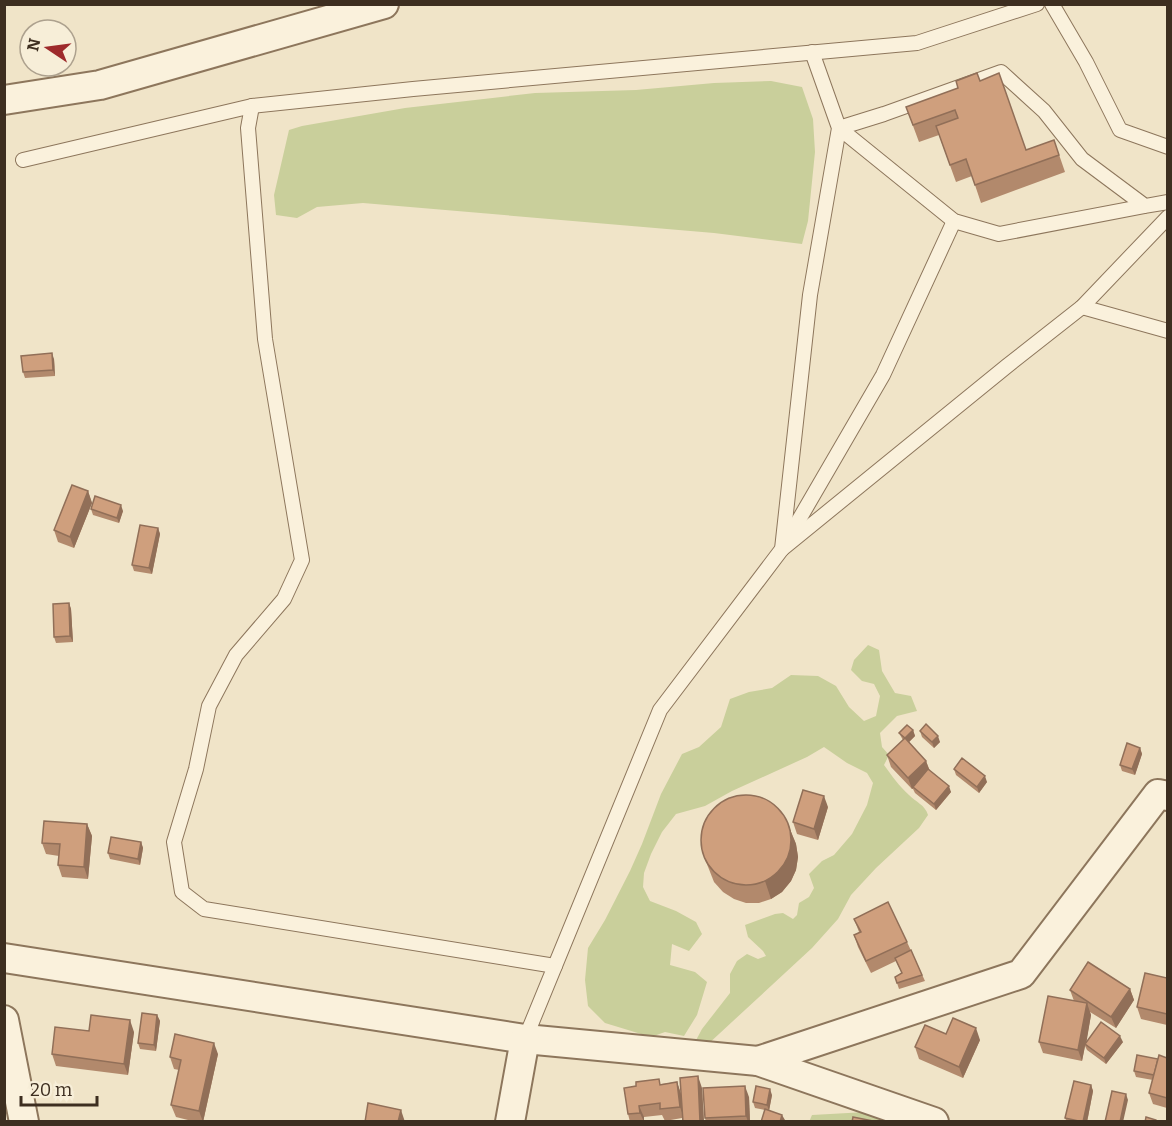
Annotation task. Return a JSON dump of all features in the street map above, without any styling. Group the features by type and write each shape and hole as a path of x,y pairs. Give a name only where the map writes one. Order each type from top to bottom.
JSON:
{"street":[{"path":"4,100 100,85 384,4"},
{"path":"758,1061 1021,974 1158,794 1167,796"},
{"path":"4,958 525,1040 758,1061 934,1122"},
{"path":"4,1020 24,1122"},
{"path":"510,1122 525,1040"}],"lane":[{"path":"23,160 252,106 412,89 917,43 1037,4"},
{"path":"1052,4 1086,62 1120,130 1167,147"},
{"path":"782,549 810,296 839,128 812,52"},
{"path":"839,128 1001,72 1044,111 1082,159 1145,206"},
{"path":"252,106 248,128 265,339 303,560 284,599 236,655 209,706 196,769 174,842 182,892 204,909 555,966"},
{"path":"839,128 954,221 999,234 1167,202"},
{"path":"782,549 1082,307 1167,217"},
{"path":"525,1040 660,710 782,549 883,375 954,221"},
{"path":"1082,307 1167,331"}],"green space":[{"path":"771,81 802,87 813,119 815,152 808,221 802,244 714,233 363,203 317,207 297,218 276,215 274,195 289,130 302,126 405,108 535,93 636,90"},
{"path":"868,645 879,650 882,671 895,693 911,696 917,711 897,716 880,733 882,747 889,755 884,765 902,788 927,812 928,815 919,828 851,895 838,919 812,948 706,1046 694,1044 702,1029 730,993 730,974 737,961 747,954 758,959 766,956 748,937 745,925 775,914 783,913 793,919 797,915 799,903 809,897 814,888 809,874 822,861 834,855 852,834 867,805 873,783 867,773 824,747 705,806 676,814 662,832 651,854 644,873 643,887 650,901 696,922 702,934 689,951 672,944 670,965 695,972 707,982 697,1015 684,1036 665,1032 651,1037 605,1023 588,1006 585,980 588,948 630,871 661,794 682,754 699,747 721,727 730,699 749,692 772,688 791,675 818,676 836,686 849,707 864,721 876,716 880,696 874,684 862,681 851,670 854,660"},
{"path":"866,1112 889,1122 809,1122 812,1115"}],"building":[{"path":"977,73 980,81 999,73 1026,150 1054,140 1059,155 975,185 966,159 950,165 936,126 958,118 955,110 913,125 906,107 958,88 956,81"},
{"path":"52,353 53,370 23,372 21,356"},
{"path":"72,485 88,491 70,537 54,530"},
{"path":"95,496 121,505 117,518 91,509"},
{"path":"140,525 158,528 149,568 132,565"},
{"path":"69,603 70,636 54,637 53,604"},
{"path":"926,724 938,736 932,742 920,731"},
{"path":"907,725 913,730 905,738 899,733"},
{"path":"905,738 926,761 908,778 887,755"},
{"path":"1127,743 1140,748 1132,769 1120,765"},
{"path":"962,758 985,776 977,787 954,769"},
{"path":"928,769 949,786 934,804 913,787"},
{"path":"803,790 824,796 814,829 793,822"},
{"path":"746,795 763,798 778,808 788,823 791,840 788,857 778,872 763,882 746,885 729,882 714,872 704,857 701,840 704,823 714,808 729,798"},
{"path":"44,821 87,824 84,867 58,865 60,844 42,843"},
{"path":"111,837 141,842 138,859 108,853"},
{"path":"888,902 907,942 866,961 854,935 861,932 854,919"},
{"path":"911,950 922,975 897,983 895,977 902,973 895,958"},
{"path":"1088,962 1130,989 1111,1017 1070,990"},
{"path":"1145,973 1167,978 1167,1014 1137,1007"},
{"path":"1048,996 1087,1003 1078,1050 1039,1042"},
{"path":"142,1013 157,1015 154,1045 138,1043"},
{"path":"91,1015 130,1020 124,1064 52,1054 55,1027 89,1031"},
{"path":"953,1018 976,1028 959,1067 915,1047 925,1025 946,1034"},
{"path":"1101,1022 1120,1036 1104,1058 1085,1044"},
{"path":"175,1034 214,1043 199,1111 171,1105 181,1060 170,1057"},
{"path":"1137,1055 1158,1059 1154,1075 1134,1071"},
{"path":"1159,1055 1167,1058 1167,1098 1149,1093"},
{"path":"698,1076 700,1122 683,1122 680,1078"},
{"path":"659,1079 660,1085 677,1082 680,1107 660,1109 660,1103 639,1106 640,1113 628,1114 624,1088 636,1086 636,1082"},
{"path":"1074,1081 1091,1085 1083,1122 1065,1118"},
{"path":"745,1086 746,1116 705,1118 703,1088"},
{"path":"756,1086 770,1089 767,1105 753,1102"},
{"path":"1112,1091 1126,1094 1120,1122 1105,1122"},
{"path":"368,1103 401,1110 398,1122 365,1122"},
{"path":"765,1109 782,1115 780,1122 761,1122"},
{"path":"853,1117 878,1122 852,1122"},
{"path":"1146,1117 1156,1120 1156,1122 1145,1122"}]}
